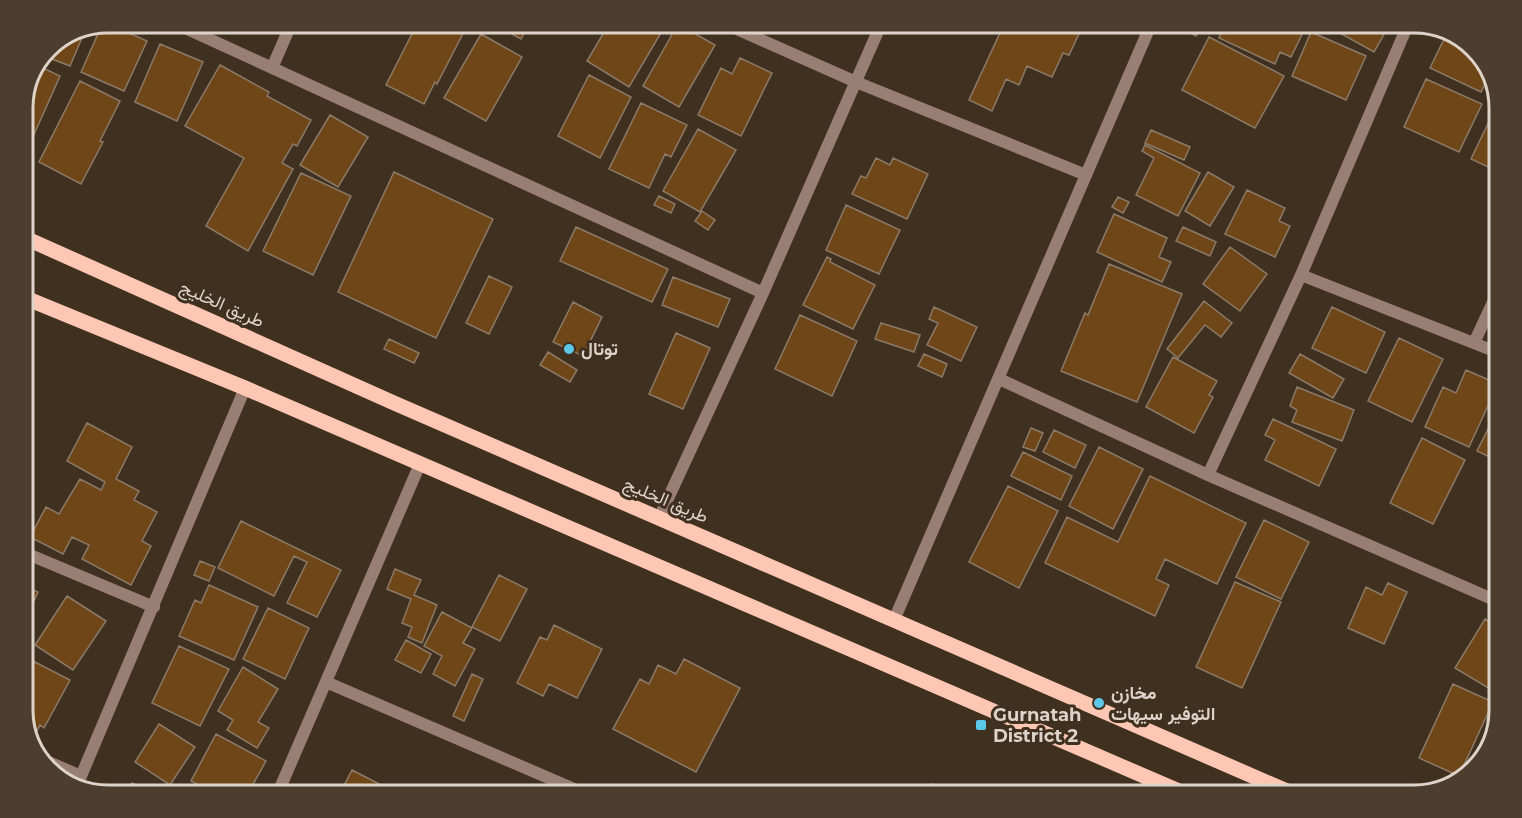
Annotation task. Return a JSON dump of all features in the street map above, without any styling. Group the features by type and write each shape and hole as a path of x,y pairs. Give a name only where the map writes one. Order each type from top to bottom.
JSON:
{"main road":[{"name":"طريق الخليج","path":"33,241 394,403 1273,785"},
{"path":"33,301 245,387 1164,785"}],"street":[{"path":"196,33 763,293"},
{"path":"272,68 287,33"},
{"path":"746,33 856,82 1086,175"},
{"path":"659,518 763,293 877,33"},
{"path":"894,620 1147,33"},
{"path":"1208,475 1301,275 1404,33"},
{"path":"1301,275 1489,350"},
{"path":"1474,343 1489,311"},
{"path":"999,379 1208,475 1489,598"},
{"path":"80,779 245,387"},
{"path":"281,785 420,464"},
{"path":"33,556 154,607"},
{"path":"326,682 565,785"},
{"path":"1147,785 1150,779"}],"building":[{"path":"129,33 147,41 124,91 81,72 98,34"},
{"path":"412,33 463,33 424,104 386,85"},
{"path":"510,33 524,33 521,39"},
{"path":"604,33 661,33 629,87 587,61"},
{"path":"673,33 694,33 715,45 679,107 643,86"},
{"path":"1000,33 1079,33 1069,55 1063,53 1052,77 1027,66 1019,85 1006,79 992,111 969,100"},
{"path":"1221,33 1303,33 1291,57 1280,52 1275,64 1219,38"},
{"path":"1311,33 1366,56 1346,100 1292,76"},
{"path":"1340,33 1385,33 1374,52"},
{"path":"481,34 522,57 486,121 444,98"},
{"path":"1209,37 1284,76 1255,128 1182,90"},
{"path":"82,38 70,66 52,59 66,46"},
{"path":"1444,40 1456,46 1470,59 1485,84 1481,92 1430,68"},
{"path":"160,44 203,62 177,121 135,102"},
{"path":"740,58 772,73 741,136 698,115 721,68 732,74"},
{"path":"220,65 269,92 267,96 311,120 297,146 293,144 282,163 293,169 248,251 206,226 244,158 185,126"},
{"path":"45,69 60,76 33,137 33,103 41,75"},
{"path":"589,75 631,97 600,158 558,136"},
{"path":"1426,79 1482,104 1459,152 1404,127"},
{"path":"80,81 120,101 100,141 103,142 81,184 39,162"},
{"path":"641,103 687,125 671,157 665,154 649,188 609,169"},
{"path":"330,115 368,137 338,187 300,165"},
{"path":"1489,122 1489,167 1471,159"},
{"path":"698,129 736,150 700,212 663,191"},
{"path":"1151,130 1190,147 1184,160 1145,143"},
{"path":"1145,145 1200,173 1178,216 1136,195 1154,158 1142,151"},
{"path":"876,158 890,165 893,158 928,174 907,219 852,194 861,176 866,178"},
{"path":"394,172 493,219 436,338 338,292"},
{"path":"1208,172 1234,187 1210,226 1185,211"},
{"path":"301,173 351,196 313,275 263,251"},
{"path":"1247,190 1285,208 1279,221 1290,226 1275,257 1225,234"},
{"path":"659,196 675,204 671,213 654,205"},
{"path":"1118,197 1129,202 1123,213 1112,207"},
{"path":"846,205 900,230 879,274 826,250"},
{"path":"702,211 715,220 708,230 695,221"},
{"path":"1114,214 1167,238 1159,257 1171,262 1162,282 1097,252"},
{"path":"576,227 668,269 652,302 560,261"},
{"path":"1183,227 1216,242 1210,256 1176,241"},
{"path":"1230,247 1267,274 1240,311 1203,284"},
{"path":"827,257 831,259 830,262 875,285 853,329 803,305"},
{"path":"1109,264 1182,294 1137,402 1061,371 1085,313 1088,315"},
{"path":"489,276 512,287 489,334 466,323"},
{"path":"673,277 730,299 718,327 662,305"},
{"path":"1204,301 1232,323 1221,337 1205,325 1178,358 1167,349"},
{"path":"573,302 602,317 583,356 553,342"},
{"path":"934,307 977,327 961,361 927,345 938,323 929,319"},
{"path":"1332,307 1385,332 1366,373 1312,348"},
{"path":"800,315 857,341 832,396 775,369"},
{"path":"881,323 920,335 914,352 875,339"},
{"path":"676,333 710,348 683,409 649,394"},
{"path":"1399,338 1443,359 1412,422 1368,401"},
{"path":"389,339 419,353 414,363 384,349"},
{"path":"548,352 577,370 570,382 540,365"},
{"path":"924,354 947,364 942,377 918,366"},
{"path":"1300,354 1344,379 1333,398 1289,373"},
{"path":"1173,357 1217,381 1209,395 1213,397 1194,433 1146,407"},
{"path":"1466,370 1489,380 1489,404 1469,447 1425,427 1443,387 1456,393"},
{"path":"1297,387 1354,410 1342,441 1292,422 1297,410 1290,406"},
{"path":"1273,419 1336,449 1319,486 1265,460 1275,440 1265,435"},
{"path":"87,423 132,447 116,479 139,491 134,500 157,512 142,541 151,546 131,585 82,559 89,545 72,537 63,554 33,539 33,531 46,507 59,514 80,479 101,490 105,482 67,461"},
{"path":"1489,427 1489,457 1477,451"},
{"path":"1031,428 1043,433 1035,451 1023,447"},
{"path":"1054,430 1086,445 1075,468 1043,452"},
{"path":"1422,438 1465,460 1433,524 1390,503"},
{"path":"1099,447 1143,469 1113,529 1069,506"},
{"path":"1023,452 1072,476 1061,500 1011,476"},
{"path":"1150,476 1246,523 1217,584 1165,559 1156,579 1169,585 1155,616 1045,563 1067,517 1118,542"},
{"path":"1008,486 1058,511 1019,588 969,562"},
{"path":"1264,520 1309,542 1281,599 1236,577"},
{"path":"241,521 341,570 317,617 287,603 307,562 294,556 274,596 218,568"},
{"path":"200,561 215,567 209,581 194,575"},
{"path":"395,569 421,580 414,595 437,605 422,643 408,637 412,627 402,623 411,599 387,589"},
{"path":"499,575 527,589 500,641 472,627"},
{"path":"1235,582 1281,602 1242,688 1196,667"},
{"path":"1388,583 1407,592 1384,644 1348,628 1366,587 1382,595"},
{"path":"209,585 258,607 234,660 179,636 195,600 201,603"},
{"path":"33,590 38,592 33,603"},
{"path":"67,596 106,621 73,670 35,645"},
{"path":"268,608 309,628 285,679 243,659"},
{"path":"442,612 472,628 463,643 475,649 455,686 433,674 442,656 424,646"},
{"path":"1485,619 1489,622 1489,688 1455,668"},
{"path":"554,625 602,649 577,698 549,684 543,696 517,683 540,637 547,640"},
{"path":"406,640 431,654 421,673 395,660"},
{"path":"179,646 229,669 200,726 152,703"},
{"path":"684,659 740,688 696,772 613,729 640,679 649,684 658,665 676,674"},
{"path":"33,661 70,680 44,728 40,725 36,732 33,715"},
{"path":"243,667 278,689 258,722 269,728 257,748 227,730 233,720 218,711"},
{"path":"472,674 483,679 464,721 453,716"},
{"path":"1453,684 1489,700 1489,711 1464,765 1456,772 1453,773 1419,758"},
{"path":"159,724 195,747 170,785 135,762"},
{"path":"216,734 266,761 253,785 199,785 191,781"},
{"path":"352,770 381,785 344,785"}],"place":[{"name":"توتال","path":"569,349"},
{"name":"مخازن التوفير سيهات","path":"1099,703"},
{"name":"Gurnatah District 2","path":"981,725"}]}
